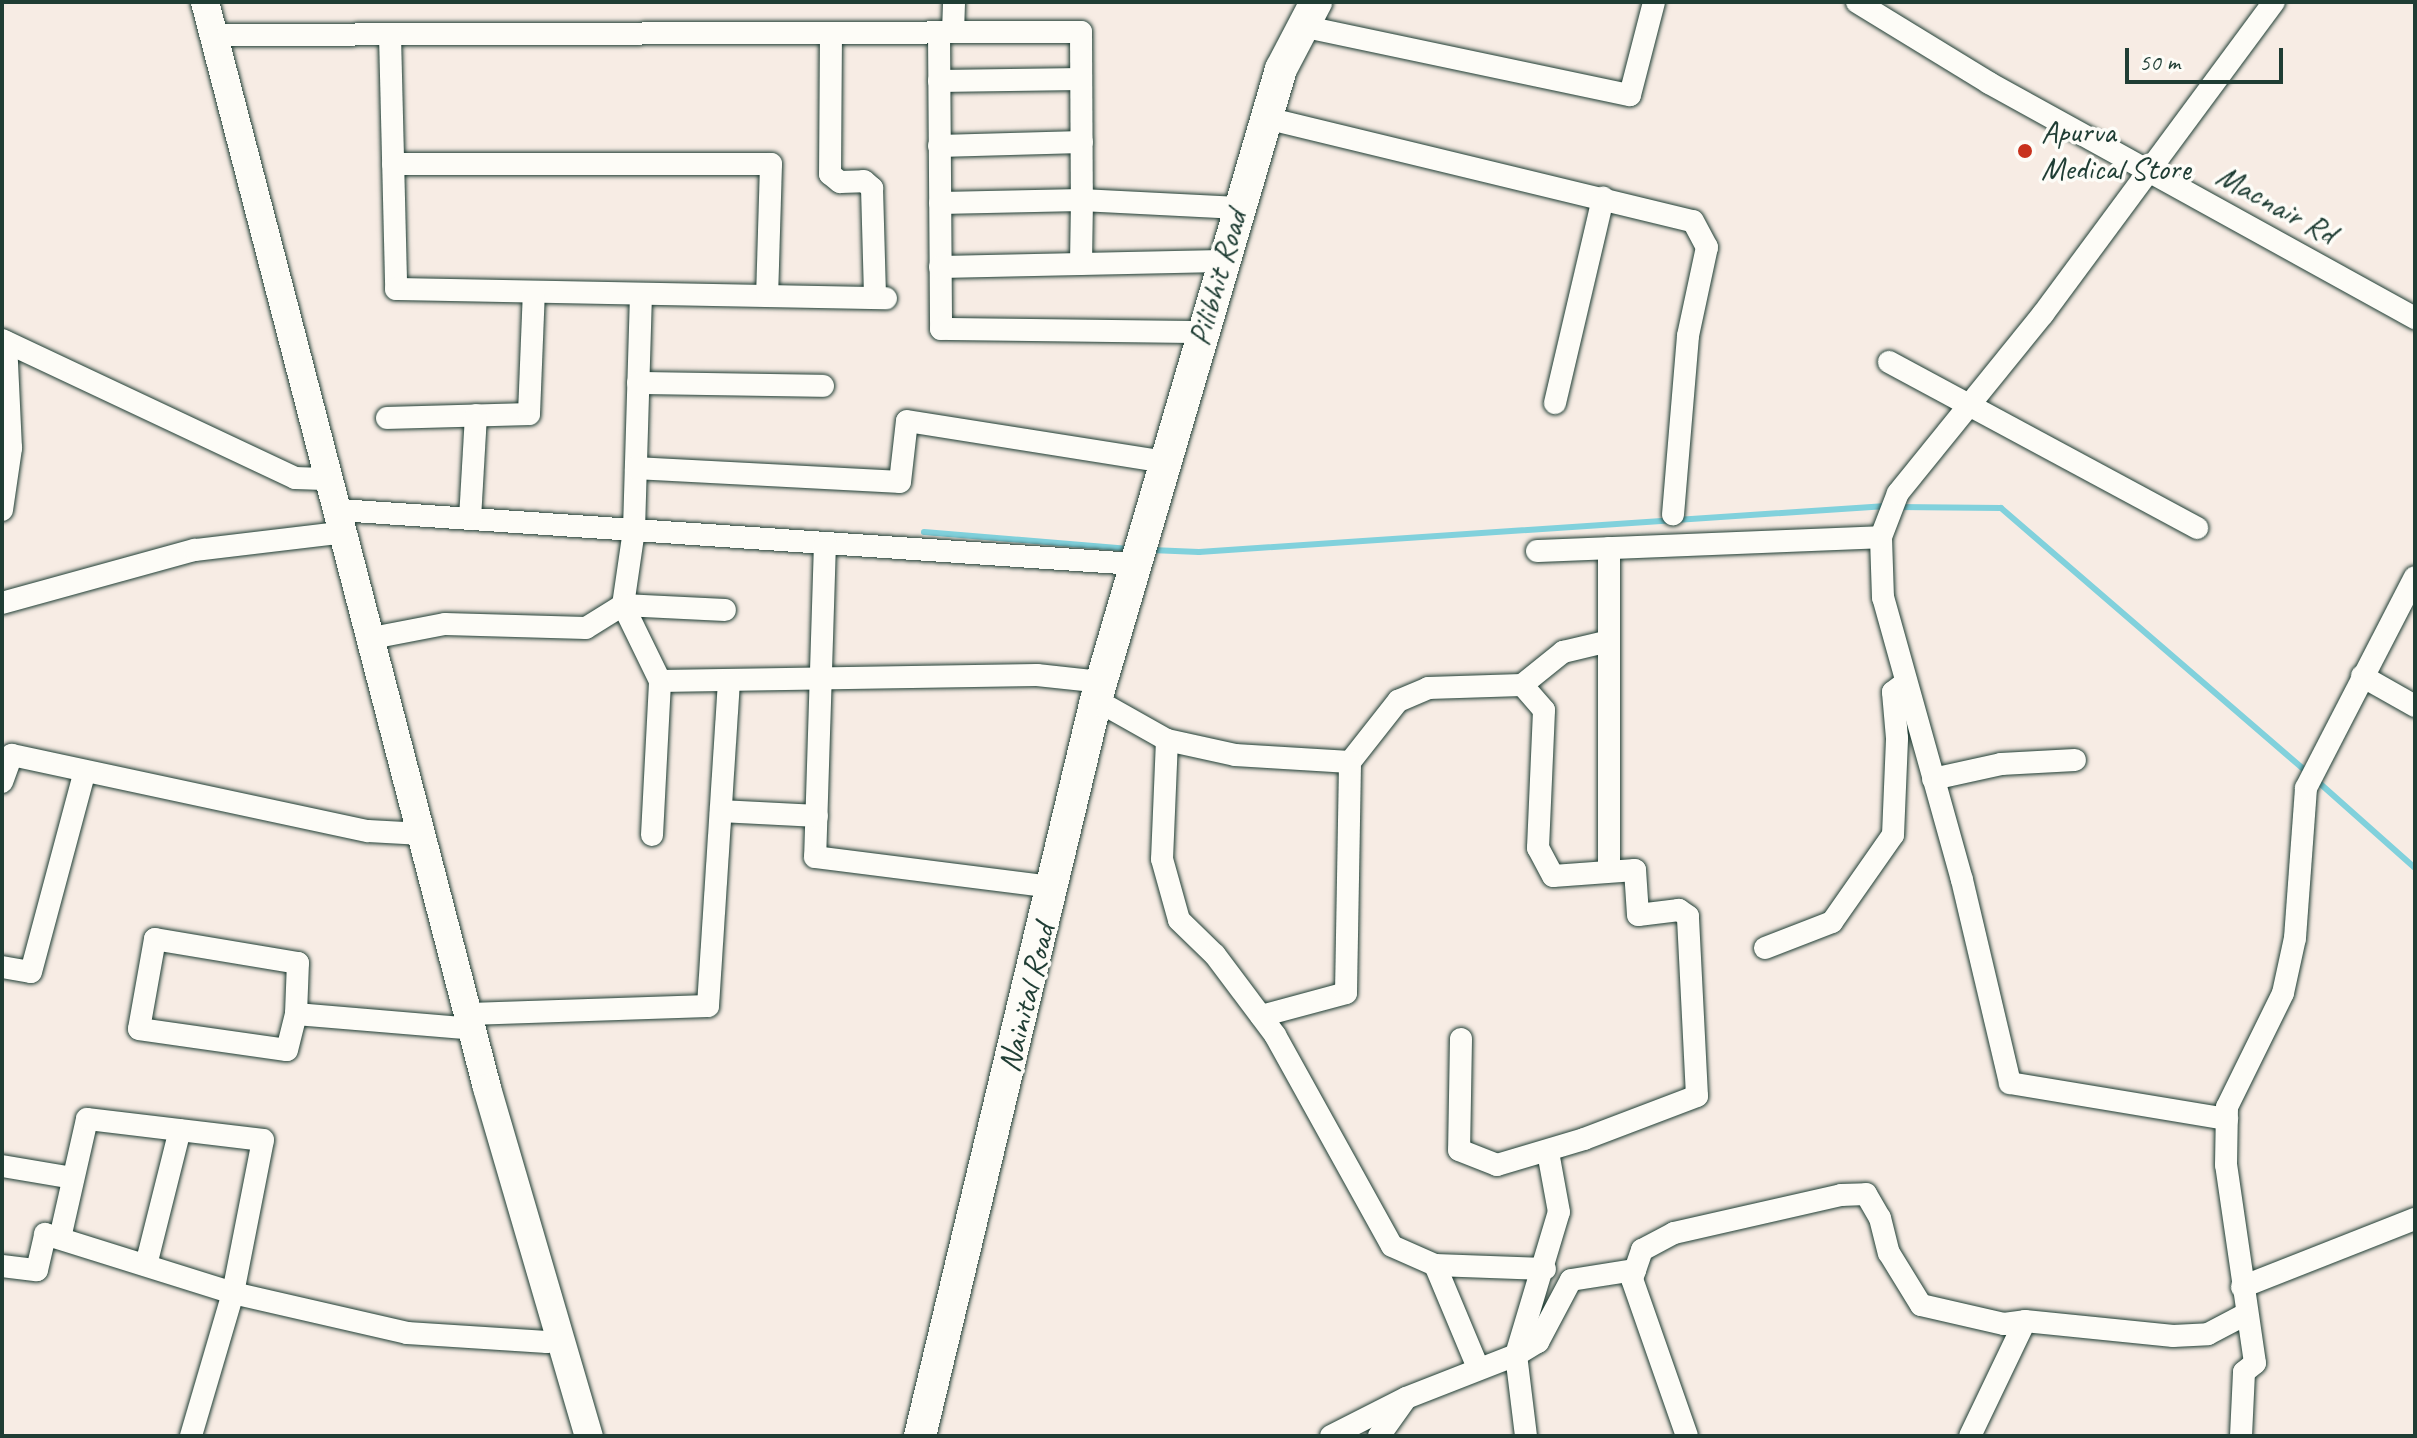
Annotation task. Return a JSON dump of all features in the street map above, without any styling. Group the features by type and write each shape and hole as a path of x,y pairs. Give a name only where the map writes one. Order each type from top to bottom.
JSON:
{"highway":[{"name":"Pilibhit Road","path":"1138,554 1281,69 1311,14"},
{"name":"Nainital Road","path":"920,1436 1054,887 1098,691 1138,554"}],"main road":[{"path":"205,2 471,1022 589,1436"}],"street":[{"path":"954,2 939,81 941,329 1202,332"},
{"path":"1311,14 1630,95 1654,2"},
{"name":"Macnair Rd","path":"1857,2 2148,171 2415,318"},
{"path":"2227,1119 2010,1083 1933,779 1883,598 1883,527 1898,493 1970,404 2274,2"},
{"path":"214,35 1081,32 1081,264"},
{"path":"390,35 396,289 880,298 872,188 864,181 840,182 830,174 831,33"},
{"path":"939,81 1081,79"},
{"path":"1266,118 1693,221 1707,247 1688,336 1673,514"},
{"path":"939,146 1082,142"},
{"path":"393,164 771,164 767,296"},
{"path":"1555,403 1603,198"},
{"path":"940,203 1082,200 1238,208"},
{"path":"940,267 1222,261"},
{"path":"387,418 529,414 534,292"},
{"path":"641,294 634,530 623,605 660,681 652,835"},
{"path":"2,510 11,448 4,341 295,478 331,479"},
{"path":"1889,362 2197,528"},
{"path":"638,383 823,386"},
{"path":"470,519 476,415"},
{"path":"636,468 900,482 907,421 1165,462"},
{"path":"2,603 195,550 342,521 470,519 825,543 1138,554"},
{"path":"1537,551 1883,527"},
{"path":"825,543 824,682 815,857 1054,887"},
{"path":"1609,548 1609,868"},
{"path":"2241,1436 2244,1372 2255,1363 2226,1165 2227,1107 2283,993 2295,938 2306,788 2318,759 2415,577"},
{"path":"372,638 445,624 586,628 623,605 725,610"},
{"path":"1261,1016 1346,993 1350,762 1398,701 1418,692 1522,685 1563,652 1609,641"},
{"path":"660,681 824,682 1037,675 1098,691 1167,740 1235,755 1350,762"},
{"path":"2362,676 2415,706"},
{"path":"296,1014 471,1022 708,1006 729,681"},
{"path":"1765,948 1832,922 1893,835 1897,738 1893,692 1905,683"},
{"path":"1461,1039 1459,1150 1497,1165 1548,1152 1697,1096 1688,916 1679,910 1638,915 1635,870 1609,868 1553,876 1538,848 1544,710 1522,685"},
{"path":"1167,740 1162,859 1179,920 1215,955 1261,1016 1392,1246 1435,1265 1545,1269"},
{"path":"2,782 12,755 84,774 368,831 423,834"},
{"path":"1933,779 2001,764 2075,760"},
{"path":"2,967 31,972 84,774"},
{"path":"721,811 817,816"},
{"path":"155,939 298,963 296,1014 287,1050 139,1029 155,939"},
{"path":"60,1238 87,1119 263,1140 233,1293 191,1436"},
{"path":"146,1265 180,1130"},
{"path":"1526,1436 1516,1355 1545,1269 1559,1212 1548,1152"},
{"path":"2,1166 73,1178"},
{"path":"1687,1436 1632,1279 1642,1250 1674,1233 1841,1195 1866,1194 1880,1218 1889,1253 1921,1305 2004,1324 2025,1321 2173,1336 2208,1334 2246,1314"},
{"path":"2242,1287 2415,1219"},
{"path":"2,1266 37,1270 45,1234 233,1293 407,1333 547,1342 560,1338"},
{"path":"1435,1265 1478,1368"},
{"path":"1331,1436 1406,1398 1516,1355 1538,1342 1571,1280 1635,1270"},
{"path":"1970,1436 2025,1321"},
{"path":"1379,1436 1406,1398"}],"waterway":[{"path":"1151,550 1199,552 1886,506"},
{"path":"1898,507 2001,508 2308,773"},
{"path":"924,532 1132,549"},
{"path":"2316,780 2415,868"}],"place":[{"name":"Apurva Medical Store","path":"2025,151"}]}
